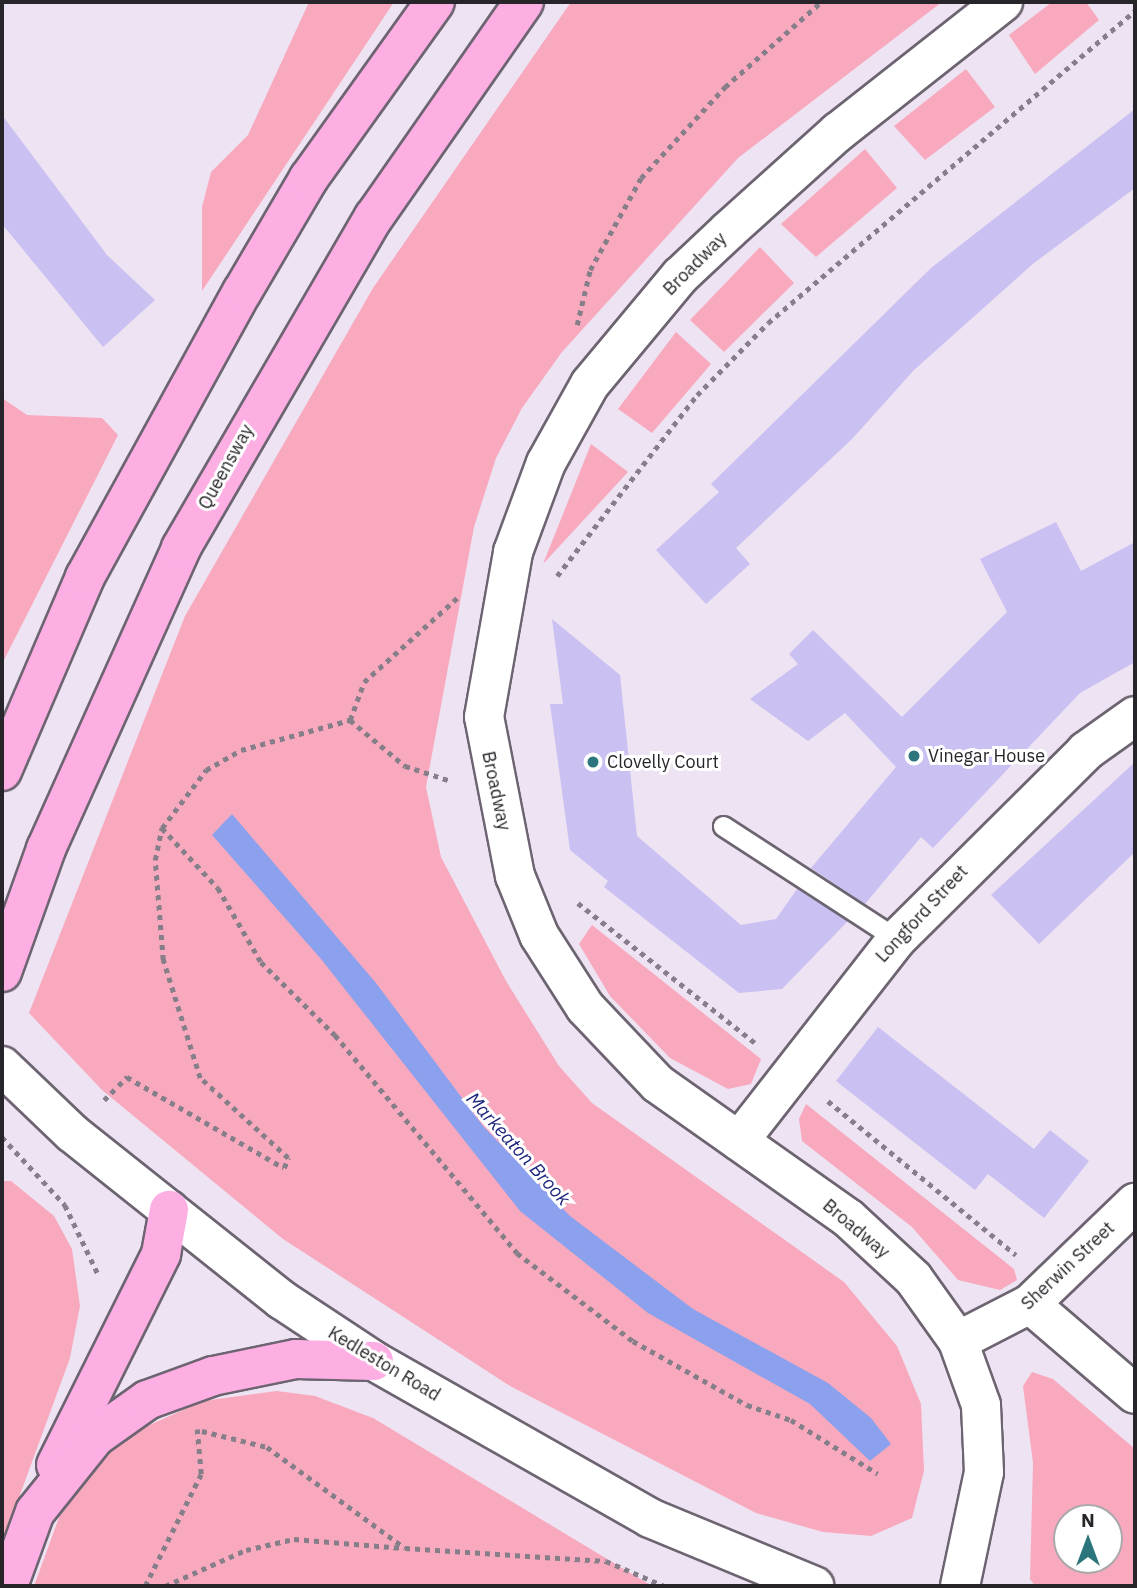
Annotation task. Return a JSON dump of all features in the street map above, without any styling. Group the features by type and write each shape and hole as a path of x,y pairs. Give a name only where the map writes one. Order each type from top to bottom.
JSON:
{"highway":[{"path":"2,771 85,577 242,292 309,178 435,2"},
{"name":"Queensway","path":"2,972 51,837 181,548 374,217 524,2"},
{"path":"8,1586 35,1512 161,1254 169,1210"},
{"path":"35,1512 95,1437 147,1400 182,1385 296,1360 374,1361"}],"street":[{"name":"Broadway","path":"960,1586 984,1472 981,1405 958,1341 913,1278 867,1235 658,1084 585,1007 539,936 515,876 495,796 484,717 513,552 567,421 680,276 838,132 1003,2"},
{"name":"Longford Street","path":"739,1141 897,939 1086,751 1135,716"},
{"name":"Kedleston Road","path":"2,1066 62,1124 282,1300 374,1361 650,1518 814,1586"},
{"name":"Sherwin Street","path":"958,1341 1030,1304 1135,1203"},
{"path":"1030,1304 1135,1394"}],"lane":[{"path":"723,826 897,939"}],"path":[{"path":"573,340 590,270 641,178 725,87 821,2"},
{"path":"554,580 697,394 768,323 1135,11"},
{"path":"350,720 364,682 513,552"},
{"path":"350,720 405,765 495,796"},
{"path":"62,1124 127,1077 284,1168 288,1158 200,1078 163,960 155,860 162,828 206,770 241,750 350,720"},
{"path":"162,828 218,888 261,962 335,1035 517,1254 633,1341 747,1405 791,1420 878,1474"},
{"path":"2,1137 65,1205 100,1280"},
{"path":"145,1586 201,1474 197,1431 182,1385"},
{"path":"197,1431 267,1447 405,1548"},
{"path":"165,1586 246,1550 294,1539 606,1560 664,1586"}],"shaded area":[{"path":"309,2 394,2 202,291 202,207 211,172 248,135"},
{"path":"571,2 942,2 738,158 562,352 522,408 496,458 474,527 426,787 441,857 506,981 559,1066 592,1103 844,1282 897,1346 921,1404 924,1471 912,1518 871,1536 823,1532 756,1513 510,1386 283,1239 102,1090 29,1013 185,616 373,288"},
{"path":"1052,2 1086,2 1099,20 1035,74 1009,35"},
{"path":"966,69 995,107 925,160 894,126"},
{"path":"865,149 897,188 816,257 781,224"},
{"path":"760,247 794,283 724,352 690,320"},
{"path":"676,332 711,364 652,433 618,409"},
{"path":"2,398 27,415 102,418 118,435 2,664"},
{"path":"591,444 628,472 543,564"},
{"path":"592,925 761,1059 751,1084 728,1089 670,1058 610,996 579,944"},
{"path":"806,1104 1014,1269 1017,1280 1000,1290 958,1280 912,1227 802,1141 799,1119"},
{"path":"2,1181 11,1181 54,1216 72,1249 80,1306 70,1358 2,1544"},
{"path":"1032,1372 1053,1379 1135,1449 1135,1586 1035,1586 1030,1579 1033,1463 1023,1386"},
{"path":"277,1391 315,1396 373,1418 652,1586 34,1586 61,1512 88,1471 123,1437 203,1401"}],"water":[{"path":"232,814 376,983 483,1126 570,1216 693,1309 828,1383 871,1418 891,1444 870,1461 810,1404 648,1313 520,1211 321,959 212,835"}],"building":[{"path":"1135,109 1135,188 1034,263 914,370 853,438 736,548 750,564 706,604 656,550 719,492 711,484 931,268"},
{"path":"2,115 107,255 155,300 103,347 2,224"},
{"path":"1056,522 1081,571 1135,542 1135,662 1080,693 933,848 921,837 865,904 811,868 896,767 845,713 808,741 750,699 798,664 789,654 813,630 902,717 1007,612 980,559"},
{"name":"Clovelly Court","path":"552,619 620,675 637,836 741,925 776,919 797,889 848,921 782,989 739,993 604,887 608,881 570,850 550,704 563,704"},
{"path":"1135,762 1135,852 1039,944 991,895"},
{"path":"878,1027 1034,1149 1050,1130 1089,1161 1044,1218 988,1174 975,1190 836,1081"}],"place":[{"name":"Vinegar House","path":"914,756"},
{"name":"Clovelly Court","path":"593,762"}],"water label":[{"name":"Markeaton Brook","path":"518,1149"}]}
